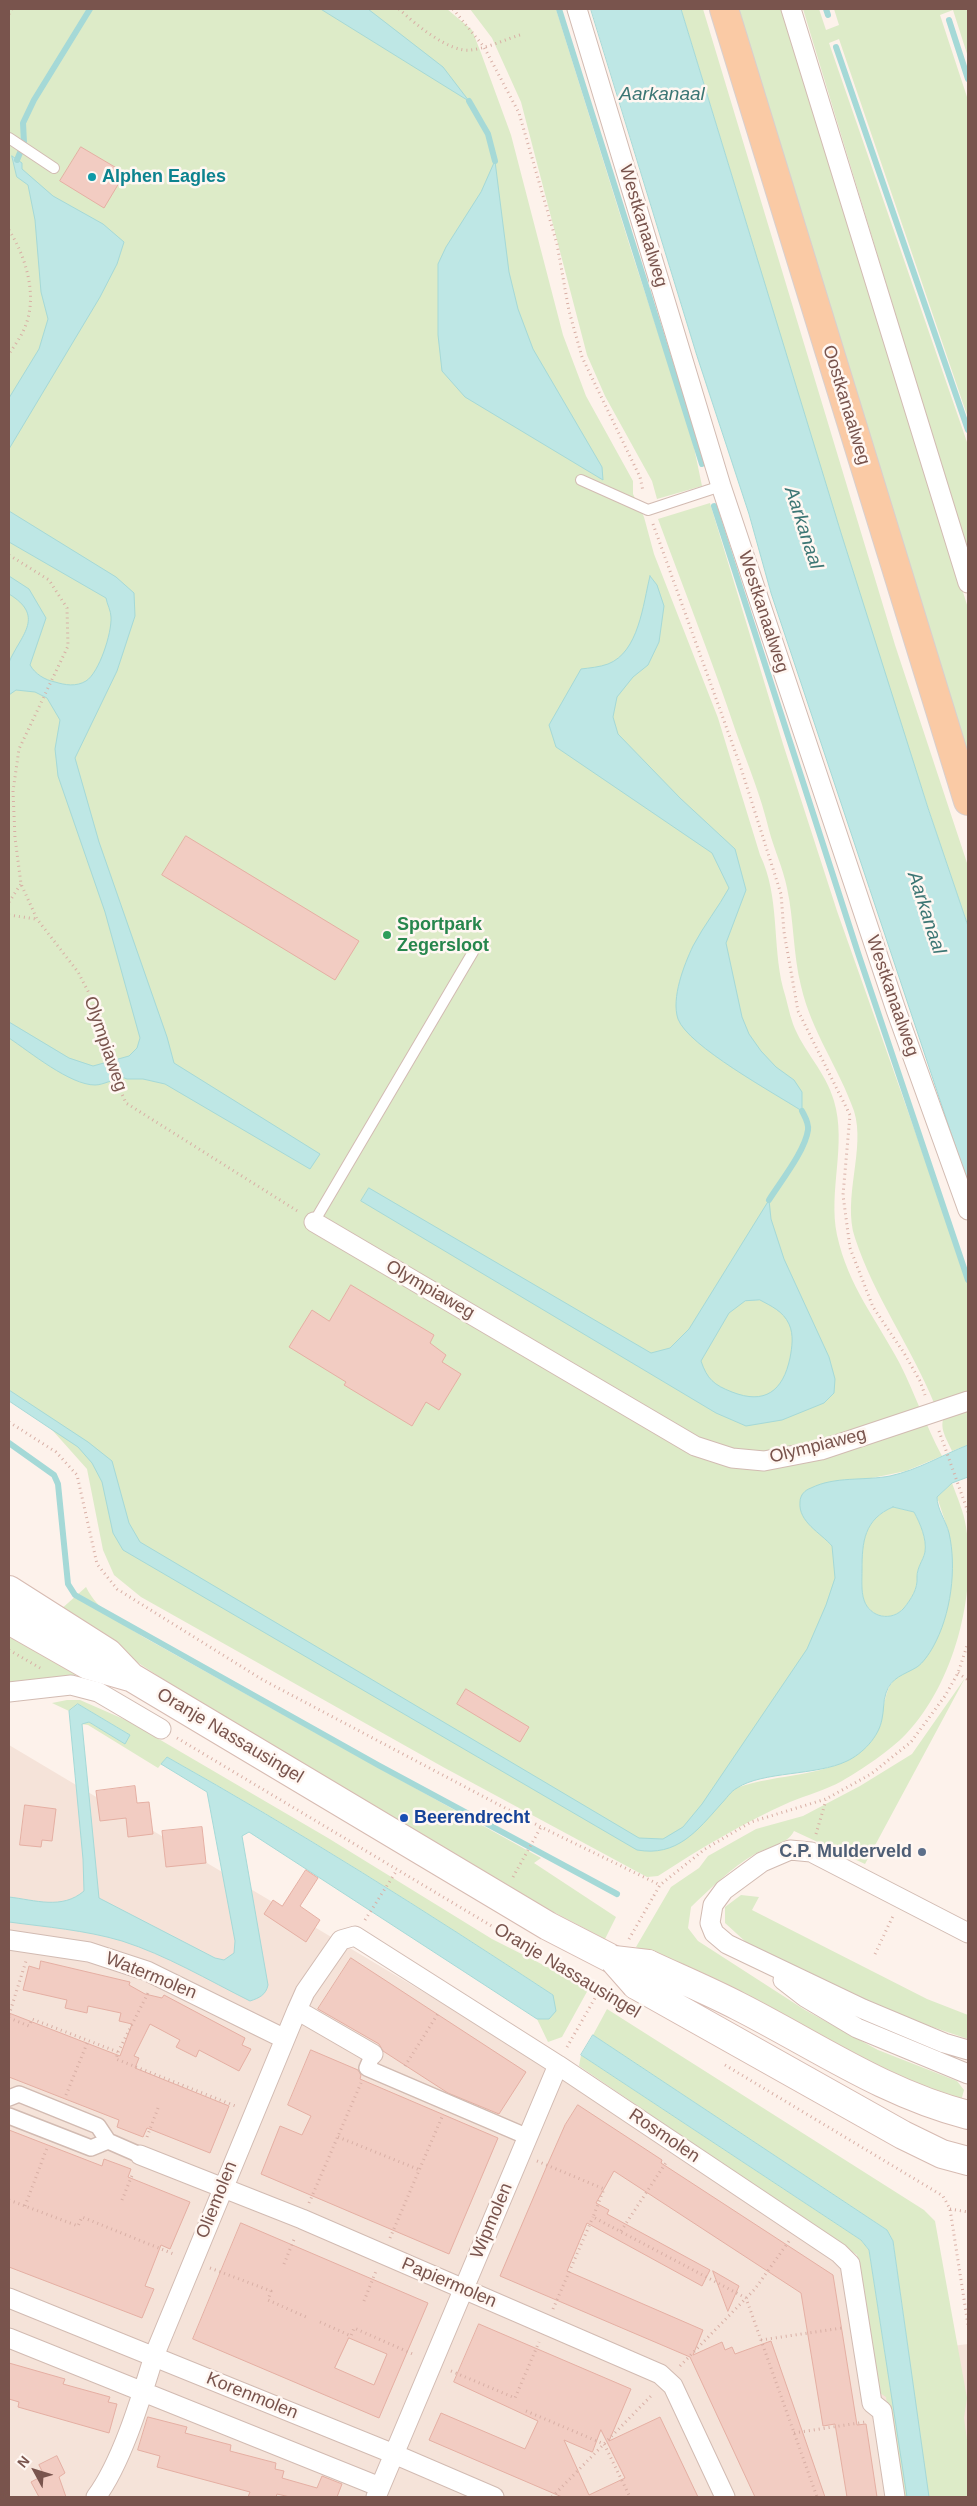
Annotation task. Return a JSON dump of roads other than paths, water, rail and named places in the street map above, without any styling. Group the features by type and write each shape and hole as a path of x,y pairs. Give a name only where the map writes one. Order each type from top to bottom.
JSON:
{"main road":[{"name":"Oostkanaalweg","path":"724,9 968,801"},
{"name":"Oranje Nassausingel","path":"9,1590 108,1653 132,1678 539,1921 611,1958 636,1985 903,2135 942,2154 968,2161"},
{"name":"Oranje Nassausingel","path":"9,1620 88,1666 132,1678"},
{"name":"Oranje Nassausingel","path":"636,1985 738,2006 840,2063 918,2101 968,2115"}],"street":[{"name":"Westkanaalweg","path":"577,9 721,486 896,1010 968,1210"},
{"path":"791,9 968,583"},
{"name":"Olympiaweg","path":"314,1222 695,1446 732,1458 764,1461 821,1450 968,1401"},
{"path":"9,1692 72,1685 98,1692 161,1728"},
{"path":"968,1933 811,1852 790,1850 762,1862 724,1890 713,1905 710,1923 714,1933 727,1944 759,1960 863,2009 968,2050"},
{"name":"Rosmolen","path":"297,2010 305,1992 341,1940 355,1936 558,2065 831,2248 850,2264 872,2403 882,2411 895,2497"},
{"name":"Watermolen","path":"9,1940 89,1952 157,1976 285,2039"},
{"path":"759,1960 805,1997 857,2028 968,2074"},
{"path":"297,2010 370,2061 395,2081 448,2103 524,2145"},
{"name":"Oliemolen","path":"96,2497 108,2481 143,2391 154,2356 192,2261 297,2010"},
{"name":"Wipmolen","path":"378,2492 558,2065"},
{"name":"Papiermolen","path":"9,2098 18,2094 91,2123 98,2126 108,2141 383,2254 668,2379 725,2497"},
{"path":"9,2116 91,2148 108,2141"},
{"name":"Korenmolen","path":"9,2298 394,2454 494,2497"},
{"name":"Korenmolen","path":"9,2338 143,2391 378,2492"}],"lane":[{"path":"12,141 54,168"},
{"path":"581,480 648,510 721,486"},
{"path":"314,1222 473,952"}],"water":[{"path":"321,9 368,9 443,67 469,101"},
{"name":"Aarkanaal","path":"591,9 681,9 841,533 928,808 968,926 968,1184 771,593 749,514 697,356"},
{"path":"12,156 22,163 22,169 53,196 103,224 124,242 117,264 100,297 9,449 9,398 39,349 48,319 41,292 35,220 28,185 17,177"},
{"path":"495,161 509,272 518,309 533,349 602,467 603,480 465,397 442,371 438,335 438,264 446,247 481,192"},
{"path":"9,511 116,577 134,593 135,616 117,671 75,758 99,842 167,1037 174,1063 320,1154 310,1169 165,1084 122,1077 98,1085 85,1084 50,1067 9,1038 9,1022 69,1058 93,1066 129,1056 137,1048 140,1038 105,912 58,776 55,749 60,720 47,698 35,692 16,690 9,695 9,664 28,626 28,618 26,610 20,602 9,594 9,576 29,589 46,618 30,665 37,674 48,680 74,685 82,683 91,677 96,670 107,642 111,624 110,612 106,598 9,542"},
{"path":"650,576 657,585 664,606 659,642 648,665 633,677 617,697 613,717 618,734 680,798 735,849 746,890 726,943 742,1017 749,1034 761,1051 776,1067 794,1080 802,1092 802,1111 714,1055 685,1030 678,1019 676,1011 677,992 686,962 697,938 729,888 712,853 556,747 549,725 581,669 608,664 627,649 638,626"},
{"path":"369,1188 651,1353 670,1348 689,1329 769,1200 771,1219 784,1259 829,1357 835,1379 834,1393 824,1403 782,1420 746,1426 716,1413 361,1201","holes":["760,1300 780,1312 789,1324 792,1337 790,1358 783,1379 771,1392 763,1396 744,1396 712,1381 701,1361 729,1313 745,1301"]},
{"path":"9,1390 88,1442 112,1461 129,1523 140,1542 639,1838 663,1839 683,1827 702,1804 807,1649 826,1605 835,1578 832,1546 806,1521 800,1509 803,1493 820,1484 830,1482 890,1476 920,1466 968,1445 968,1477 952,1483 937,1497 938,1506 949,1533 952,1561 951,1591 944,1621 926,1658 917,1667 891,1683 885,1696 880,1726 869,1744 853,1758 834,1766 761,1779 737,1788 685,1840 664,1850 637,1850 123,1550 113,1533 102,1482 92,1463 78,1447 9,1401","holes":["893,1507 914,1512 919,1521 925,1542 925,1552 917,1573 915,1590 904,1608 899,1612 888,1616 876,1614 867,1606 862,1593 863,1550 867,1532 876,1518"]},
{"path":"78,1704 130,1735 125,1744 89,1722 82,1724 99,1898 215,1958 224,1960 234,1953 235,1941 207,1792 161,1764 167,1757 314,1843 506,1964 553,1995 556,2011 549,2019 537,2019 249,1832 242,1836 268,1985 264,1994 253,2000 250,2001 171,1961 122,1941 80,1931 9,1922 9,1897 57,1902 76,1897 84,1891 83,1859 69,1711"},
{"path":"593,2035 887,2230 893,2241 929,2497 907,2497 869,2250 861,2240 581,2055"}],"waterway":[{"path":"17,160 24,143 23,123 34,100 90,9"},
{"path":"559,9 702,464"},
{"path":"826,9 828,15"},
{"path":"949,20 968,79"},
{"path":"836,47 968,430"},
{"path":"469,101 488,134 495,161"},
{"path":"714,506 858,953 968,1280"},
{"path":"769,1200 798,1156 806,1138 808,1125 802,1111"},
{"path":"9,1443 54,1475 58,1484 68,1584 75,1595 378,1765 617,1894"}],"place":[{"name":"Alphen Eagles","path":"92,177"},
{"name":"Sportpark Zegersloot","path":"387,935"},
{"name":"Beerendrecht","path":"404,1818"},
{"name":"C.P. Mulderveld","path":"922,1852"}]}
